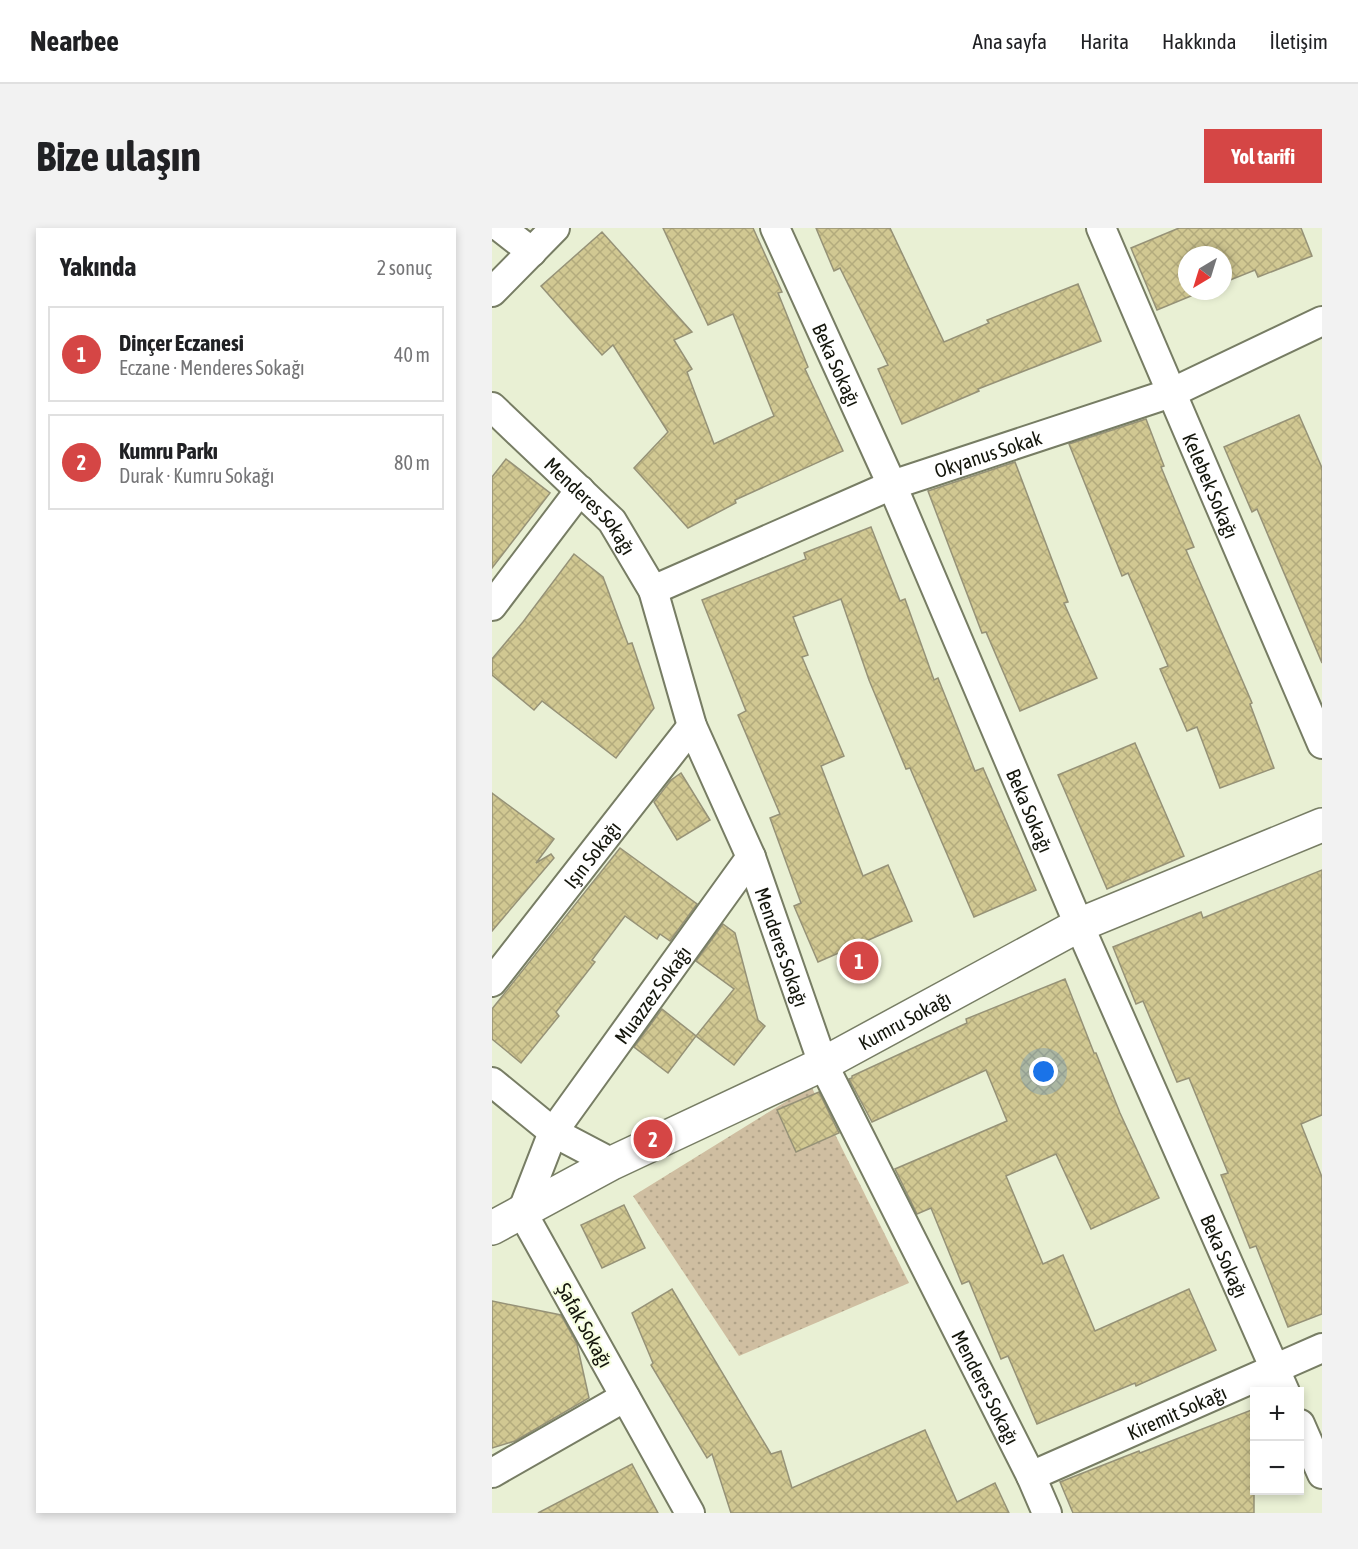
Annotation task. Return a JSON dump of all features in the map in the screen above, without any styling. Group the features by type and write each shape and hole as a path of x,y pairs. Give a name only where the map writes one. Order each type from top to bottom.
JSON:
{"street":[{"path":"501,228 532,252"},
{"path":"492,292 555,228"},
{"name":"Beka Sokağı","path":"775,228 892,485 1079,925 1280,1380"},
{"name":"Kelebek Sokağı","path":"1101,228 1322,744"},
{"name":"Okyanus Sokak","path":"653,590 892,485 1171,393 1322,321"},
{"name":"Menderes Sokağı","path":"492,407 612,521 653,590 692,726 752,857 823,1064 1031,1476 1047,1513"},
{"path":"492,606 580,490"},
{"name":"Işın Sokağı","path":"492,982 692,726"},
{"name":"Kumru Sokağı","path":"492,1228 612,1163 823,1064 1079,925 1322,825"},
{"name":"Muazzez Sokağı","path":"553,1132 752,857"},
{"path":"492,1082 553,1132 612,1163"},
{"path":"522,1212 553,1132"},
{"name":"Şafak Sokağı","path":"522,1212 690,1513"},
{"name":"Kiremit Sokağı","path":"1031,1476 1280,1380 1322,1348"},
{"path":"492,1473 625,1397"},
{"path":"1304,1435 1322,1474"}],"shaded area":[{"path":"811,1086 909,1283 739,1356 633,1196"}],"building":[{"path":"663,228 753,228 782,292 778,293 808,367 805,369 843,451 735,500 736,503 688,528 634,468 668,432 613,345 602,355 541,286 602,232 692,332 674,340 692,369 687,372 714,444 774,416 733,314 708,325"},
{"path":"816,228 890,228 944,342 989,323 987,320 1078,284 1101,341 978,389 979,391 902,424 878,369 888,365 840,268 834,271"},
{"path":"1179,228 1301,228 1312,256 1258,277 1255,270 1232,279 1232,246 1178,246 1178,300 1181,300 1157,310 1131,248"},
{"path":"1299,415 1322,468 1322,663 1257,509 1252,512 1224,447"},
{"path":"1146,419 1164,466 1161,467 1194,547 1186,550 1252,703 1250,704 1274,768 1220,788 1197,727 1187,731 1160,669 1168,666 1128,573 1122,576 1069,444"},
{"path":"506,459 550,493 492,568 492,477"},
{"path":"1015,462 1068,602 1064,603 1097,678 1020,711 986,632 982,633 928,491"},
{"path":"871,527 900,601 905,599 934,680 938,678 975,771 983,768 1036,890 974,917 910,768 906,769 869,680 841,599 793,617 808,655 802,657 844,756 821,766 863,876 888,865 912,921 818,962 794,906 801,903 770,818 780,814 738,715 746,711 702,600 806,559 804,553"},
{"path":"574,554 603,577 628,644 632,643 654,708 616,758 542,701 534,710 492,675 492,659"},
{"path":"1135,743 1184,856 1107,889 1058,775"},
{"path":"681,773 710,820 677,840 654,802 671,780"},
{"path":"492,793 554,839 536,863 551,854 554,858 492,931"},
{"path":"620,848 697,904 670,941 660,934 657,939 625,916 592,960 595,962 556,1012 559,1016 521,1063 492,1039 492,1009"},
{"path":"1322,870 1322,1115 1301,1124 1322,1177 1322,1314 1288,1327 1256,1246 1250,1248 1221,1175 1228,1173 1189,1078 1177,1082 1143,1001 1136,1004 1113,947 1201,912 1203,918"},
{"path":"723,924 735,933 758,1020 765,1026 734,1065 696,1036 734,989 696,961"},
{"path":"1065,979 1094,1053 1096,1053 1120,1113 1159,1198 1091,1229 1056,1154 1006,1176 1043,1264 1063,1255 1095,1331 1189,1289 1216,1350 1136,1386 1135,1383 1037,1424 1008,1356 1001,1359 969,1281 962,1284 931,1208 917,1214 895,1169 1007,1121 986,1070 872,1122 849,1079 967,1023 966,1019"},
{"path":"662,1009 696,1036 668,1073 634,1047"},
{"path":"819,1092 839,1133 796,1152 777,1110"},
{"path":"624,1205 645,1248 602,1268 581,1225"},
{"path":"672,1289 771,1454 781,1451 792,1488 925,1430 957,1502 995,1483 1009,1513 731,1513 712,1454 707,1458 651,1365 653,1363 632,1313"},
{"path":"492,1301 561,1315 577,1344 589,1398 515,1441 492,1448"},
{"path":"1250,1411 1250,1495 1254,1495 1254,1513 1073,1513 1060,1482 1139,1451 1140,1453"},
{"path":"632,1464 658,1513 538,1513"}],"place":[{"name":"Dinçer Eczanesi","path":"859,961"},
{"name":"Kumru Parkı","path":"653,1139"}]}
